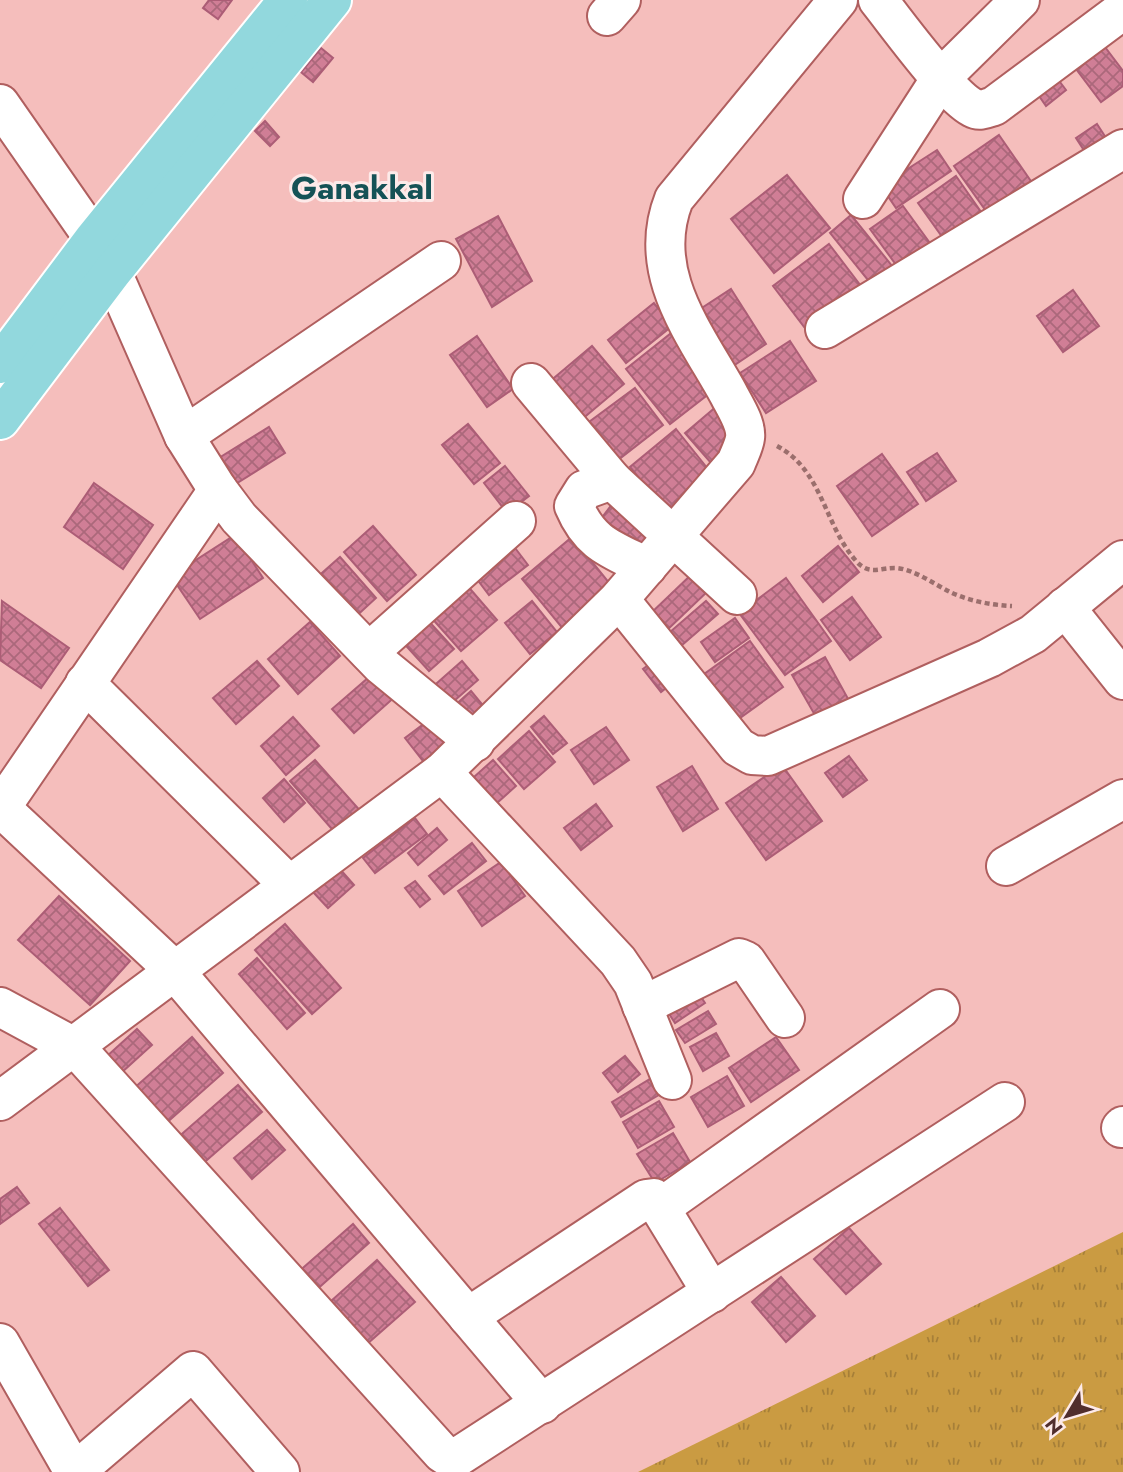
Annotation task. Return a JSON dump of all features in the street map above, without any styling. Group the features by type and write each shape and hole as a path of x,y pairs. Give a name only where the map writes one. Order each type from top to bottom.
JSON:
{"main road":[{"path":"0,364 94,239 288,0"},
{"path":"0,420 112,272 332,0"}],"street":[{"path":"0,1101 76,1048 173,969 442,772 619,599 736,463 746,436 737,410 672,291 663,247 665,222 674,199 838,0"},
{"path":"878,0 942,78 972,108 982,110 994,106 1123,10"},
{"path":"863,199 942,78 1020,0"},
{"path":"0,104 94,239 112,272 184,436 218,490 239,518 369,652 474,742"},
{"path":"825,329 1123,149"},
{"path":"184,436 441,261"},
{"path":"531,383 612,480 737,595"},
{"path":"612,480 584,489 574,506 582,525 597,543 647,567"},
{"path":"218,490 0,808 173,969 542,1404"},
{"path":"369,652 516,521"},
{"path":"619,599 738,747 752,755 768,755 989,658 1033,634 1123,560"},
{"path":"1065,607 1123,680"},
{"path":"85,683 288,884"},
{"path":"442,772 618,961 633,983 672,1080"},
{"path":"1006,866 1123,799"},
{"path":"642,1006 739,958 746,961 785,1018"},
{"path":"0,1007 76,1048 446,1457 459,1458 1005,1102"},
{"path":"660,1208 940,1009"},
{"path":"468,1317 646,1199 654,1198 712,1293"},
{"path":"0,1343 75,1472 193,1371 279,1472"}],"path":[{"path":"746,436 786,451 801,464 811,477 840,538 858,563 869,570 896,568 954,594 993,606 1065,607"}],"green space":[{"path":"1123,1232 1123,1472 638,1472"}],"building":[{"path":"209,0 232,0 218,19 203,8"},
{"path":"1102,43 1123,71 1123,86 1101,102 1073,65"},
{"path":"321,48 333,58 313,82 301,72"},
{"path":"1057,78 1066,90 1046,106 1037,93"},
{"path":"265,121 279,137 270,146 255,131"},
{"path":"1097,124 1110,144 1089,158 1076,138"},
{"path":"999,135 1035,187 991,218 954,166"},
{"path":"937,150 951,171 896,208 881,186"},
{"path":"787,175 830,228 774,273 731,219"},
{"path":"956,176 986,219 948,245 918,203"},
{"path":"903,206 935,250 902,273 870,229"},
{"path":"851,215 893,267 872,285 830,233"},
{"path":"498,216 532,281 492,307 456,239"},
{"path":"829,244 864,290 808,332 773,286"},
{"path":"731,289 766,344 727,370 691,315"},
{"path":"1073,290 1099,326 1063,352 1037,316"},
{"path":"654,303 672,326 626,363 608,340"},
{"path":"675,330 719,386 670,424 626,369"},
{"path":"477,336 513,389 487,407 450,355"},
{"path":"790,341 816,381 766,413 740,373"},
{"path":"592,346 624,384 581,420 549,382"},
{"path":"635,388 663,425 618,460 589,422"},
{"path":"717,406 743,436 712,464 685,433"},
{"path":"468,424 500,463 474,484 442,445"},
{"path":"269,427 285,453 231,487 214,461"},
{"path":"676,429 716,479 670,516 630,467"},
{"path":"937,453 956,481 926,501 907,472"},
{"path":"882,454 918,504 872,536 837,486"},
{"path":"505,466 529,496 507,513 484,483"},
{"path":"94,483 153,525 123,569 64,527"},
{"path":"613,503 653,532 638,553 597,524"},
{"path":"373,526 416,575 387,601 344,552"},
{"path":"235,535 263,578 200,619 171,576"},
{"path":"572,537 619,595 569,636 522,579"},
{"path":"509,540 528,565 489,595 470,570"},
{"path":"838,546 859,572 823,602 802,576"},
{"path":"340,557 376,598 352,620 315,579"},
{"path":"693,573 709,590 666,631 650,614"},
{"path":"786,578 831,641 785,675 739,613"},
{"path":"465,583 497,620 461,651 429,615"},
{"path":"852,597 881,637 850,660 821,620"},
{"path":"2,601 69,648 41,688 0,660"},
{"path":"532,601 557,632 530,654 505,623"},
{"path":"706,601 718,614 682,645 670,632"},
{"path":"424,616 454,649 429,671 399,638"},
{"path":"735,618 749,638 715,662 701,642"},
{"path":"310,622 340,656 298,694 268,659"},
{"path":"750,641 783,687 733,723 700,677"},
{"path":"825,657 852,706 820,724 792,675"},
{"path":"658,658 675,681 661,692 643,669"},
{"path":"257,661 279,686 236,724 213,698"},
{"path":"462,661 478,680 446,708 429,690"},
{"path":"376,671 397,695 354,733 332,709"},
{"path":"471,691 486,709 469,723 454,706"},
{"path":"544,716 567,743 553,754 531,727"},
{"path":"293,717 319,746 286,775 261,746"},
{"path":"429,720 454,752 430,770 405,738"},
{"path":"606,727 629,760 594,784 571,750"},
{"path":"529,731 555,762 524,789 498,759"},
{"path":"849,756 867,780 843,797 825,773"},
{"path":"315,760 363,814 338,836 290,781"},
{"path":"493,760 516,786 488,811 465,785"},
{"path":"782,765 822,821 766,860 726,803"},
{"path":"692,766 718,809 683,831 657,787"},
{"path":"284,779 305,803 284,822 263,798"},
{"path":"596,804 612,826 581,850 564,828"},
{"path":"415,818 427,834 375,873 363,858"},
{"path":"437,828 447,840 418,865 408,853"},
{"path":"472,843 486,861 444,894 429,876"},
{"path":"501,862 525,896 482,926 458,891"},
{"path":"339,868 354,885 328,908 313,892"},
{"path":"415,881 430,899 420,907 405,888"},
{"path":"59,896 130,961 90,1005 18,940"},
{"path":"285,924 341,988 312,1014 255,950"},
{"path":"257,958 305,1013 287,1029 239,974"},
{"path":"693,985 705,1003 675,1023 662,1003"},
{"path":"708,1011 716,1024 685,1043 676,1030"},
{"path":"137,1029 152,1045 121,1073 106,1057"},
{"path":"716,1033 729,1056 703,1071 690,1047"},
{"path":"192,1037 223,1073 164,1125 133,1089"},
{"path":"776,1037 799,1070 751,1102 729,1068"},
{"path":"625,1056 640,1074 618,1092 603,1073"},
{"path":"727,1076 744,1106 708,1127 691,1097"},
{"path":"650,1079 659,1095 621,1117 612,1102"},
{"path":"238,1085 262,1112 200,1166 176,1139"},
{"path":"659,1101 674,1127 638,1148 623,1122"},
{"path":"267,1130 285,1150 252,1179 234,1158"},
{"path":"673,1133 690,1162 655,1183 637,1154"},
{"path":"17,1187 29,1203 0,1224 0,1199"},
{"path":"60,1208 109,1270 88,1286 39,1224"},
{"path":"353,1224 369,1243 305,1300 288,1281"},
{"path":"849,1228 881,1264 846,1294 814,1259"},
{"path":"377,1260 415,1302 359,1351 322,1309"},
{"path":"781,1277 815,1316 786,1342 752,1302"}],"district":[{"name":"Ganakkal","path":"362,188"}]}
